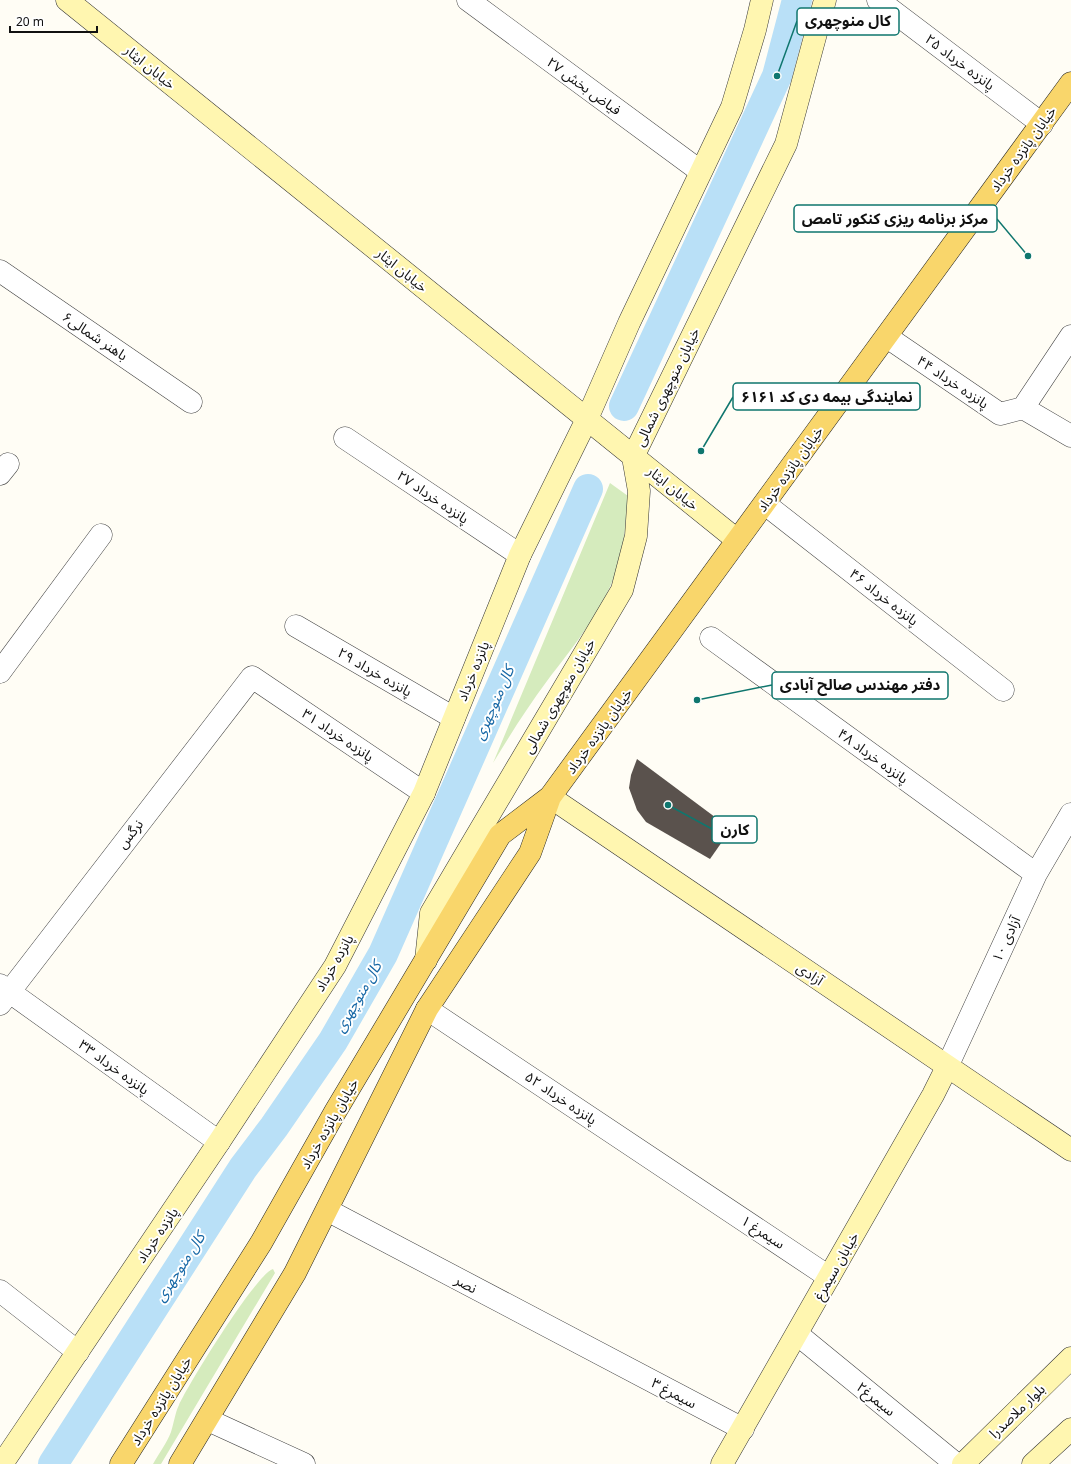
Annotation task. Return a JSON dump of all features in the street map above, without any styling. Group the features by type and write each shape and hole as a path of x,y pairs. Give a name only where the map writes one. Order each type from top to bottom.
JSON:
{"main road":[{"name":"خیابان پانزده خرداد","path":"180,1464 208,1420 295,1273 427,1009 530,853 550,797 1071,83"},
{"name":"خیابان پانزده خرداد","path":"121,1464 261,1243 335,1112 500,835 550,797"}],"street":[{"name":"خیابان ایثار","path":"67,0 737,540"},
{"name":"فیاض بخش ۲۷","path":"468,0 700,171"},
{"path":"587,419 628,322 732,107 755,30 762,0"},
{"name":"خیابان منوچهری شمالی","path":"426,960 431,913 622,590 636,536 639,491 633,456 786,144 825,0"},
{"name":"پانزده خرداد ۲۵","path":"878,0 1042,124"},
{"name":"باهنر شمالی۶","path":"0,271 191,402"},
{"path":"1071,336 1022,408 1071,436"},
{"name":"پانزده خرداد ۴۴","path":"887,337 1000,414 1022,408"},
{"name":"پانزده خرداد","path":"2,1464 219,1142 335,966 424,793 520,555 587,419"},
{"name":"پانزده خرداد ۲۷","path":"345,438 520,555"},
{"name":"پانزده خرداد ۴۶","path":"765,504 1003,690"},
{"path":"0,672 101,535"},
{"name":"پانزده خرداد ۲۹","path":"296,626 454,718"},
{"name":"پانزده خرداد ۴۸","path":"711,638 1036,874"},
{"name":"پانزده خرداد ۳۱","path":"252,677 424,793"},
{"name":"نرگس","path":"3,993 252,677"},
{"name":"آزادی","path":"550,797 1071,1150"},
{"name":"آزادی ۱۰","path":"947,1067 1036,874 1071,814"},
{"name":"پانزده خرداد ۳۳","path":"3,993 219,1142"},
{"name":"پانزده خرداد ۵۲","path":"427,1009 696,1187"},
{"name":"خیابان سیمرغ","path":"722,1464 933,1095 947,1067"},
{"name":"سیمرغ ۱","path":"696,1187 829,1277"},
{"name":"نصر","path":"327,1210 605,1357"},
{"path":"0,1291 78,1352"},
{"name":"سیمرغ۲","path":"797,1334 956,1464"},
{"name":"سیمرغ ۳","path":"605,1357 743,1429"},
{"name":"بلوار ملاصدرا","path":"963,1464 1071,1358"},
{"path":"208,1420 304,1464"},
{"path":"1033,1464 1071,1429"}],"green space":[{"path":"610,483 628,496 623,546 613,579 589,625 533,701 493,763"},
{"path":"273,1269 275,1273 161,1464 153,1464 169,1436 179,1405 208,1354 252,1290 264,1275"}],"building":[{"path":"637,759 731,829 710,859 646,822 637,810 629,788 631,775"}],"waterway":[{"name":"کال منوچهری","path":"624,406 777,76 797,0"},
{"name":"کال منوچهری","path":"53,1464 243,1168 274,1127 333,1041 383,954 588,489"}],"place":[{"name":"کال منوچهری","path":"777,76"},
{"name":"مرکز برنامه ریزی کنکور تامص","path":"1028,256"},
{"name":"نمایندگی بیمه دی کد ۶۱۶۱","path":"701,451"},
{"name":"دفتر مهندس صالح آبادی","path":"697,700"},
{"name":"کارن","path":"668,805"}]}
